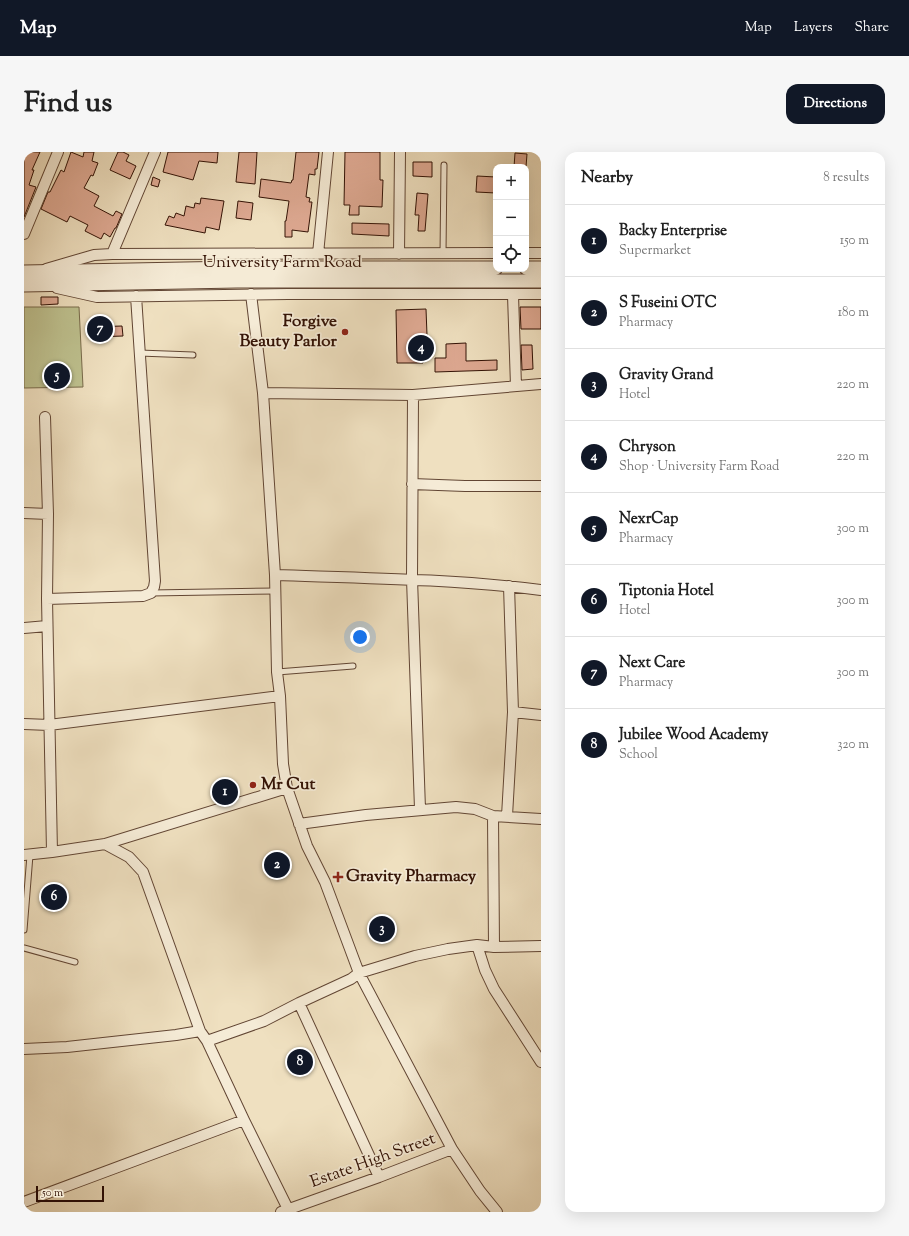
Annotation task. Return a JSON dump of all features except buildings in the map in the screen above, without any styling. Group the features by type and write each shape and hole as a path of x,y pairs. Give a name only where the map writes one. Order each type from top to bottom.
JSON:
{"street":[{"path":"24,234 58,152"},
{"path":"112,254 155,152"},
{"path":"318,254 328,152"},
{"path":"399,254 400,152"},
{"path":"30,271 94,255 112,254 493,253"},
{"path":"529,253 541,253"},
{"name":"University Farm Road","path":"30,271 237,268 493,268"},
{"path":"529,268 541,268"},
{"name":"University Farm Road","path":"24,285 237,281 541,280"},
{"path":"43,284 97,297 252,294 541,294"},
{"path":"252,294 263,393 276,591 277,672 286,788 307,846 324,882 359,973 452,1149"},
{"path":"513,295 516,386"},
{"path":"46,599 144,596 151,593 154,587 155,581 136,296"},
{"path":"263,393 413,395 541,384"},
{"path":"413,395 412,579 420,809"},
{"path":"45,417 48,514 46,599 52,852"},
{"path":"412,484 541,486"},
{"path":"24,513 48,514"},
{"path":"275,575 412,579 509,586 541,590"},
{"path":"507,816 513,712 509,586"},
{"path":"24,628 47,626"},
{"path":"24,724 49,725 280,696"},
{"path":"513,712 541,715"},
{"path":"27,855 105,844 286,788"},
{"path":"299,824 420,809 456,807 475,809 493,816 541,819"},
{"path":"493,816 494,947"},
{"path":"105,844 129,857 143,872 200,1031 207,1041 244,1120 284,1211"},
{"path":"477,945 485,970 494,989 541,1062"},
{"path":"207,1041 264,1021 299,1002 351,979 359,973 415,956 477,945 494,947 541,946"},
{"path":"299,1002 379,1177"},
{"path":"24,1049 67,1047 200,1031"},
{"path":"24,1202 244,1120"},
{"name":"Estate High Street","path":"284,1211 452,1149 480,1191 497,1212"}],"lane":[{"path":"443,254 444,165"},
{"path":"139,353 193,355"},
{"path":"151,593 276,591"},
{"path":"277,672 353,666"},
{"path":"24,930 27,855"},
{"path":"24,948 75,962"}],"green space":[{"path":"24,307 79,307 83,387 24,388"}],"place":[{"name":"Next Care","path":"100,329"},
{"name":"Forgive Beauty Parlor","path":"345,332"},
{"name":"Chryson","path":"421,348"},
{"name":"NexrCap","path":"57,376"},
{"name":"Mr Cut","path":"253,785"},
{"name":"Backy Enterprise","path":"225,792"},
{"name":"S Fuseini OTC","path":"277,865"},
{"name":"Gravity Pharmacy","path":"338,877"},
{"name":"Tiptonia Hotel","path":"54,897"},
{"name":"Gravity Grand","path":"382,929"},
{"name":"Jubilee Wood Academy","path":"300,1062"}]}
